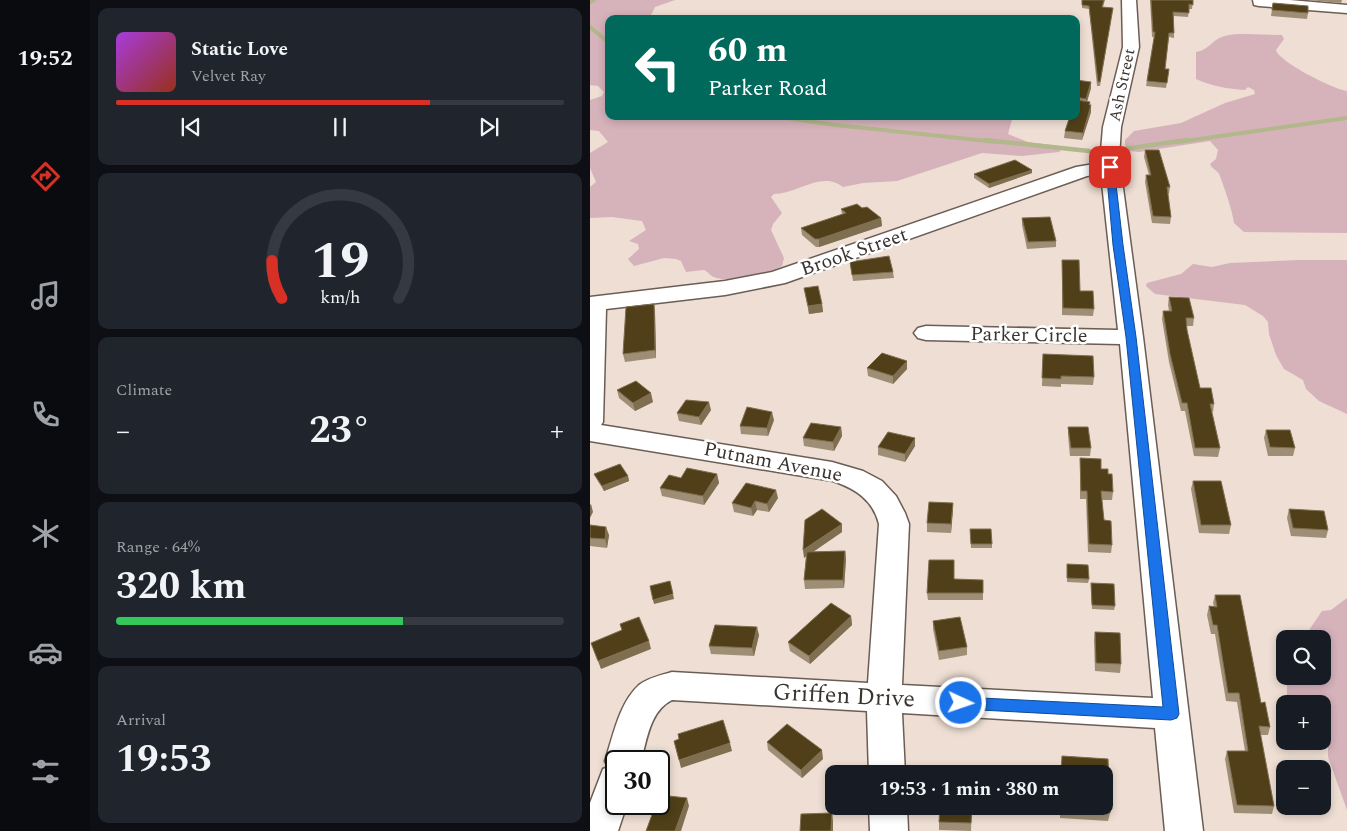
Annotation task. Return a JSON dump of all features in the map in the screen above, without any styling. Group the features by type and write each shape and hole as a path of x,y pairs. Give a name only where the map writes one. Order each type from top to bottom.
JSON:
{"street":[{"name":"Ash Street","path":"1129,0 1131,47 1112,127 1109,148 1110,167 1131,337 1184,831"},
{"path":"1259,2 1347,9"},
{"name":"Brook Street","path":"593,304 725,288 777,278 1083,171 1110,167"},
{"path":"590,422 593,304"},
{"name":"Parker Circle","path":"926,333 1131,337"},
{"name":"Putnam Avenue","path":"590,432 832,471 857,479 877,492 890,511 894,524 884,699 887,765"},
{"name":"Griffen Drive","path":"626,750 643,704 651,694 668,687 1171,714"},
{"path":"599,831 605,813"},
{"path":"888,815 889,831"}],"shaded area":[{"path":"590,0 675,0 655,7 651,15 605,15 605,120 1012,120 1008,134 1028,142 1059,146 1062,149 1059,152 1022,156 982,153 897,181 863,183 843,187 835,182 827,181 774,194 771,197 782,213 773,224 771,230 784,258 782,266 758,275 738,279 721,279 704,270 686,272 681,261 676,259 664,258 634,266 628,259 639,249 638,244 629,241 646,230 642,221 612,217 590,218 590,187 596,182 590,168 590,153 608,142 599,131 590,130 590,100 602,96 604,92 598,86 590,85"},
{"path":"1247,34 1282,35 1284,39 1276,50 1279,55 1307,74 1347,91 1347,233 1244,232 1234,223 1220,176 1210,164 1216,159 1218,150 1210,141 1139,152 1129,151 1125,145 1125,140 1134,131 1181,123 1225,103 1255,94 1254,90 1248,87 1245,90 1226,88 1196,79 1196,52 1205,49 1223,37"},
{"path":"1347,260 1347,414 1319,401 1306,389 1303,380 1284,369 1276,355 1269,334 1268,322 1263,316 1245,305 1155,294 1146,286 1147,283 1181,274 1193,264 1212,267 1230,263"},
{"path":"1347,598 1347,810 1331,765 1331,760 1328,757 1328,750 1331,750 1331,695 1287,695 1287,685 1331,685 1331,630 1309,630 1322,611 1331,610"}],"building":[{"path":"1082,0 1104,0 1102,7 1113,8 1100,82 1098,82 1089,6 1082,5"},
{"path":"1151,0 1193,0 1193,5 1189,4 1189,13 1173,12 1174,33 1169,33 1165,69 1169,69 1167,83 1147,81 1155,32 1153,32"},
{"path":"1273,3 1308,6 1308,13 1272,10"},
{"path":"1080,81 1091,82 1086,99 1080,98"},
{"path":"1080,101 1090,102 1089,105 1091,105 1083,133 1065,131 1069,120 1080,120"},
{"path":"1145,150 1159,150 1170,187 1167,187 1171,217 1153,216 1146,175 1151,175"},
{"path":"1015,160 1032,170 989,184 974,174"},
{"path":"857,204 862,208 867,207 881,218 819,239 815,239 801,228 846,213 841,209"},
{"path":"1050,217 1056,241 1028,242 1022,218"},
{"path":"889,256 893,272 852,275 850,262"},
{"path":"1062,260 1079,260 1080,291 1093,291 1094,309 1063,308"},
{"path":"818,286 822,304 808,306 804,288"},
{"path":"1169,297 1189,298 1194,318 1186,318 1187,330 1200,388 1211,388 1214,404 1210,404 1220,448 1195,448 1187,403 1182,403 1170,354 1163,311 1172,311"},
{"path":"654,304 655,350 623,354 626,307"},
{"path":"882,353 907,361 893,376 867,368"},
{"path":"1043,354 1093,356 1094,377 1061,376 1061,379 1042,378"},
{"path":"636,381 651,393 633,403 617,390"},
{"path":"686,400 709,402 699,417 677,413"},
{"path":"747,407 772,412 767,428 740,426"},
{"path":"811,423 841,427 833,442 803,438"},
{"path":"1068,427 1088,427 1091,448 1071,448"},
{"path":"1266,430 1290,430 1295,448 1270,447"},
{"path":"888,432 915,438 905,454 878,447"},
{"path":"1080,458 1101,459 1101,469 1108,469 1108,474 1112,474 1113,492 1101,491 1104,520 1111,521 1112,545 1089,544 1087,491 1081,491"},
{"path":"620,464 628,476 602,486 594,474"},
{"path":"687,468 717,474 703,496 660,488 669,475 681,478"},
{"path":"1193,481 1221,481 1231,525 1201,525"},
{"path":"746,483 776,490 767,504 755,501 751,508 732,503"},
{"path":"929,502 953,503 951,524 927,523"},
{"path":"822,509 842,524 803,550 805,520"},
{"path":"1289,509 1324,511 1328,530 1293,528"},
{"path":"590,525 606,527 605,539 590,538"},
{"path":"970,529 991,529 992,544 971,544"},
{"path":"845,551 843,580 804,580 807,552"},
{"path":"929,560 954,560 954,579 983,580 983,593 927,593"},
{"path":"1067,564 1088,565 1089,579 1067,578"},
{"path":"670,581 673,594 653,600 650,586"},
{"path":"1091,583 1114,584 1115,606 1092,605"},
{"path":"1215,595 1240,595 1261,703 1265,702 1270,727 1259,726 1274,806 1237,805 1227,751 1248,751 1239,693 1228,693 1217,625 1213,625 1209,606 1217,607"},
{"path":"831,603 851,616 809,656 788,642"},
{"path":"639,617 649,641 598,661 591,643 622,630 620,624"},
{"path":"960,617 967,647 939,651 933,621"},
{"path":"715,625 757,627 752,648 709,646"},
{"path":"1095,632 1120,633 1121,664 1096,663"},
{"path":"723,720 730,743 679,760 674,741 679,739 678,734"},
{"path":"787,724 822,750 801,770 767,742"},
{"path":"1062,756 1108,759 1108,765 1062,765"},
{"path":"670,796 687,798 675,831 646,831 652,815 670,815"},
{"path":"825,813 825,815 832,815 831,831 800,831 801,814"},
{"path":"939,815 971,815 971,823 939,822"}],"waterway":[{"path":"590,2 594,0"},
{"path":"590,27 605,40"},
{"path":"1178,142 1347,118"},
{"path":"801,120 997,142"},
{"path":"985,140 1089,151"},
{"path":"1124,149 1187,140"}],"route":[{"path":"961,703 1171,714 1131,337 1118,245 1110,167"}]}
